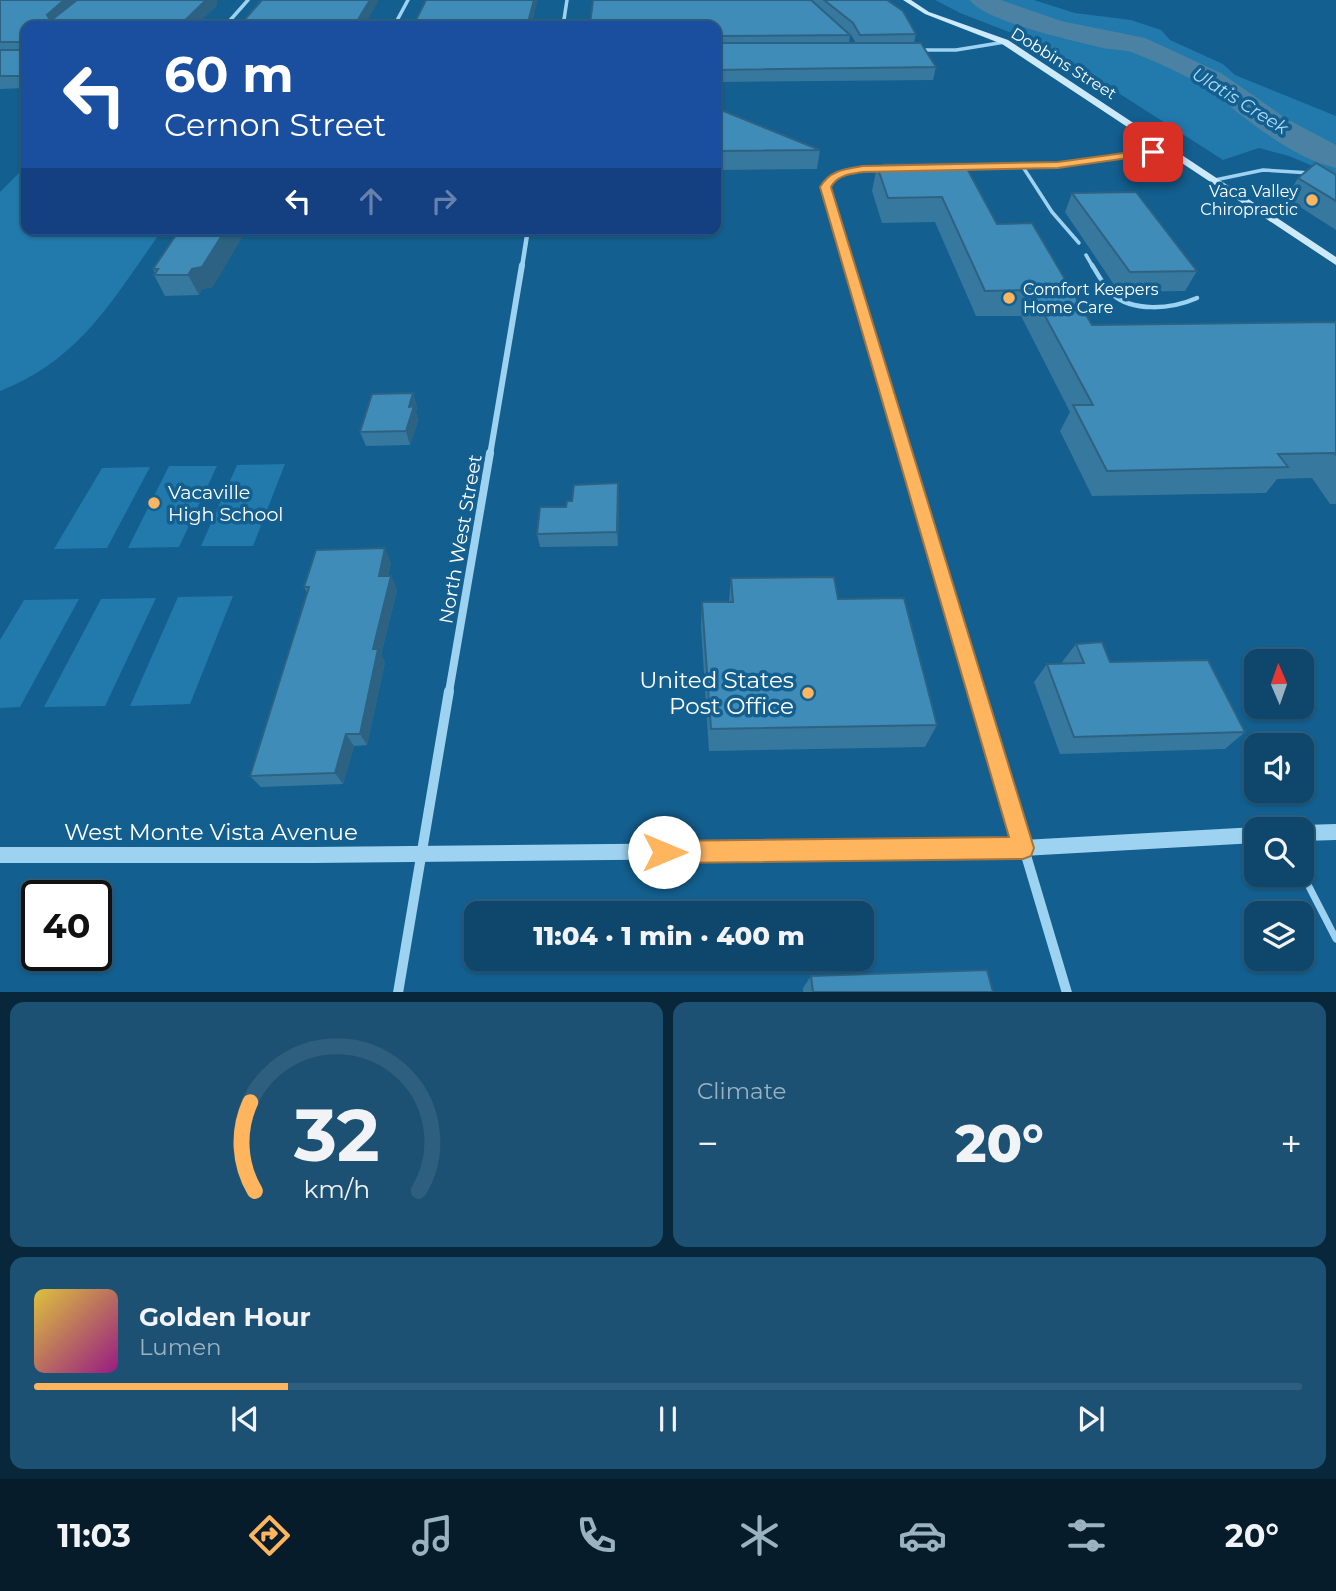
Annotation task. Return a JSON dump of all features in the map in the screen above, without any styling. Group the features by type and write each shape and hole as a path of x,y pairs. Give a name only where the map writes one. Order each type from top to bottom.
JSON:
{"main road":[{"name":"Dobbins Street","path":"906,0 927,13 1005,42 1336,262"}],"street":[{"path":"229,21 248,0"},
{"path":"397,21 408,0"},
{"path":"564,21 567,0"},
{"path":"906,50 956,50 1005,42"},
{"path":"947,168 1023,167 1098,161 1168,149"},
{"path":"891,169 843,172 830,178 825,187 1067,992"},
{"name":"North West Street","path":"398,992 527,235"},
{"path":"1314,833 1336,832"},
{"path":"422,853 1023,848 1244,836"},
{"name":"West Monte Vista Avenue","path":"0,855 422,853"}],"lane":[{"path":"1023,167 1052,212 1079,243"},
{"path":"1215,180 1260,168 1284,167 1316,174"},
{"path":"1086,254 1113,294 1122,302 1135,306 1180,306 1197,298"},
{"path":"1309,887 1336,939"}],"shaded area":[{"path":"935,0 1034,0 1075,13 1131,20 1161,30 1170,40 1223,64 1235,75 1336,116 1336,176 1289,156 1259,148 1223,160 1045,46 960,13"},
{"path":"21,171 21,235 159,235 112,302 75,344 29,378 0,391 0,192"},
{"path":"285,464 253,546 201,546 237,465"},
{"path":"169,466 217,466 179,547 128,548"},
{"path":"150,467 107,548 54,549 102,468"},
{"path":"233,596 190,704 130,706 178,597"},
{"path":"156,598 105,706 44,707 101,599"},
{"path":"79,599 20,707 0,708 0,640 24,600"}],"building":[{"path":"0,0 64,0 47,15 54,18 77,0 206,0 184,21 21,21 21,44 0,42"},
{"path":"262,0 370,0 357,21 243,21"},
{"path":"426,0 534,0 528,21 416,21"},
{"path":"593,0 811,0 850,35 721,36 721,21 590,21"},
{"path":"824,0 887,0 903,11 916,34 860,35 853,23"},
{"path":"721,43 921,43 936,67 721,70"},
{"path":"21,49 21,76 0,76 0,50"},
{"path":"721,110 820,150 721,151"},
{"path":"964,163 997,224 1032,223 1092,325 1336,322 1336,455 1278,454 1288,467 1107,471 1073,405 1093,405 1031,290 985,291 942,197 888,198 877,166"},
{"path":"1316,163 1336,175 1336,201 1298,178"},
{"path":"1136,192 1197,271 1130,272 1072,193"},
{"path":"176,235 222,235 202,267 192,269 188,275 154,275 158,269 153,269"},
{"path":"413,393 409,407 414,406 406,431 360,432 372,394"},
{"path":"618,483 617,532 537,534 540,507 566,507 567,501 572,501 574,485"},
{"path":"385,548 379,576 391,576 373,649 378,649 360,734 346,734 335,773 250,776 309,587 304,587 316,550"},
{"name":"United States Post Office","path":"834,577 838,599 904,598 937,725 711,729 702,602 733,602 731,578"},
{"path":"1102,642 1110,662 1208,660 1245,732 1074,737 1047,664 1084,663 1076,644"},
{"path":"987,970 993,992 813,992 811,976"}],"waterway":[{"name":"Ulatis Creek","path":"982,0 1004,11 1052,27 1103,40 1135,44 1211,79 1276,126 1336,158"}],"place":[{"name":"Vaca Valley Chiropractic","path":"1312,200"},
{"name":"Comfort Keepers Home Care","path":"1009,298"},
{"name":"Vacaville High School","path":"154,503"},
{"name":"United States Post Office","path":"808,693"}],"route":[{"path":"664,852 1023,848 825,187 830,178 843,172 863,169 1058,165 1153,152"}]}
